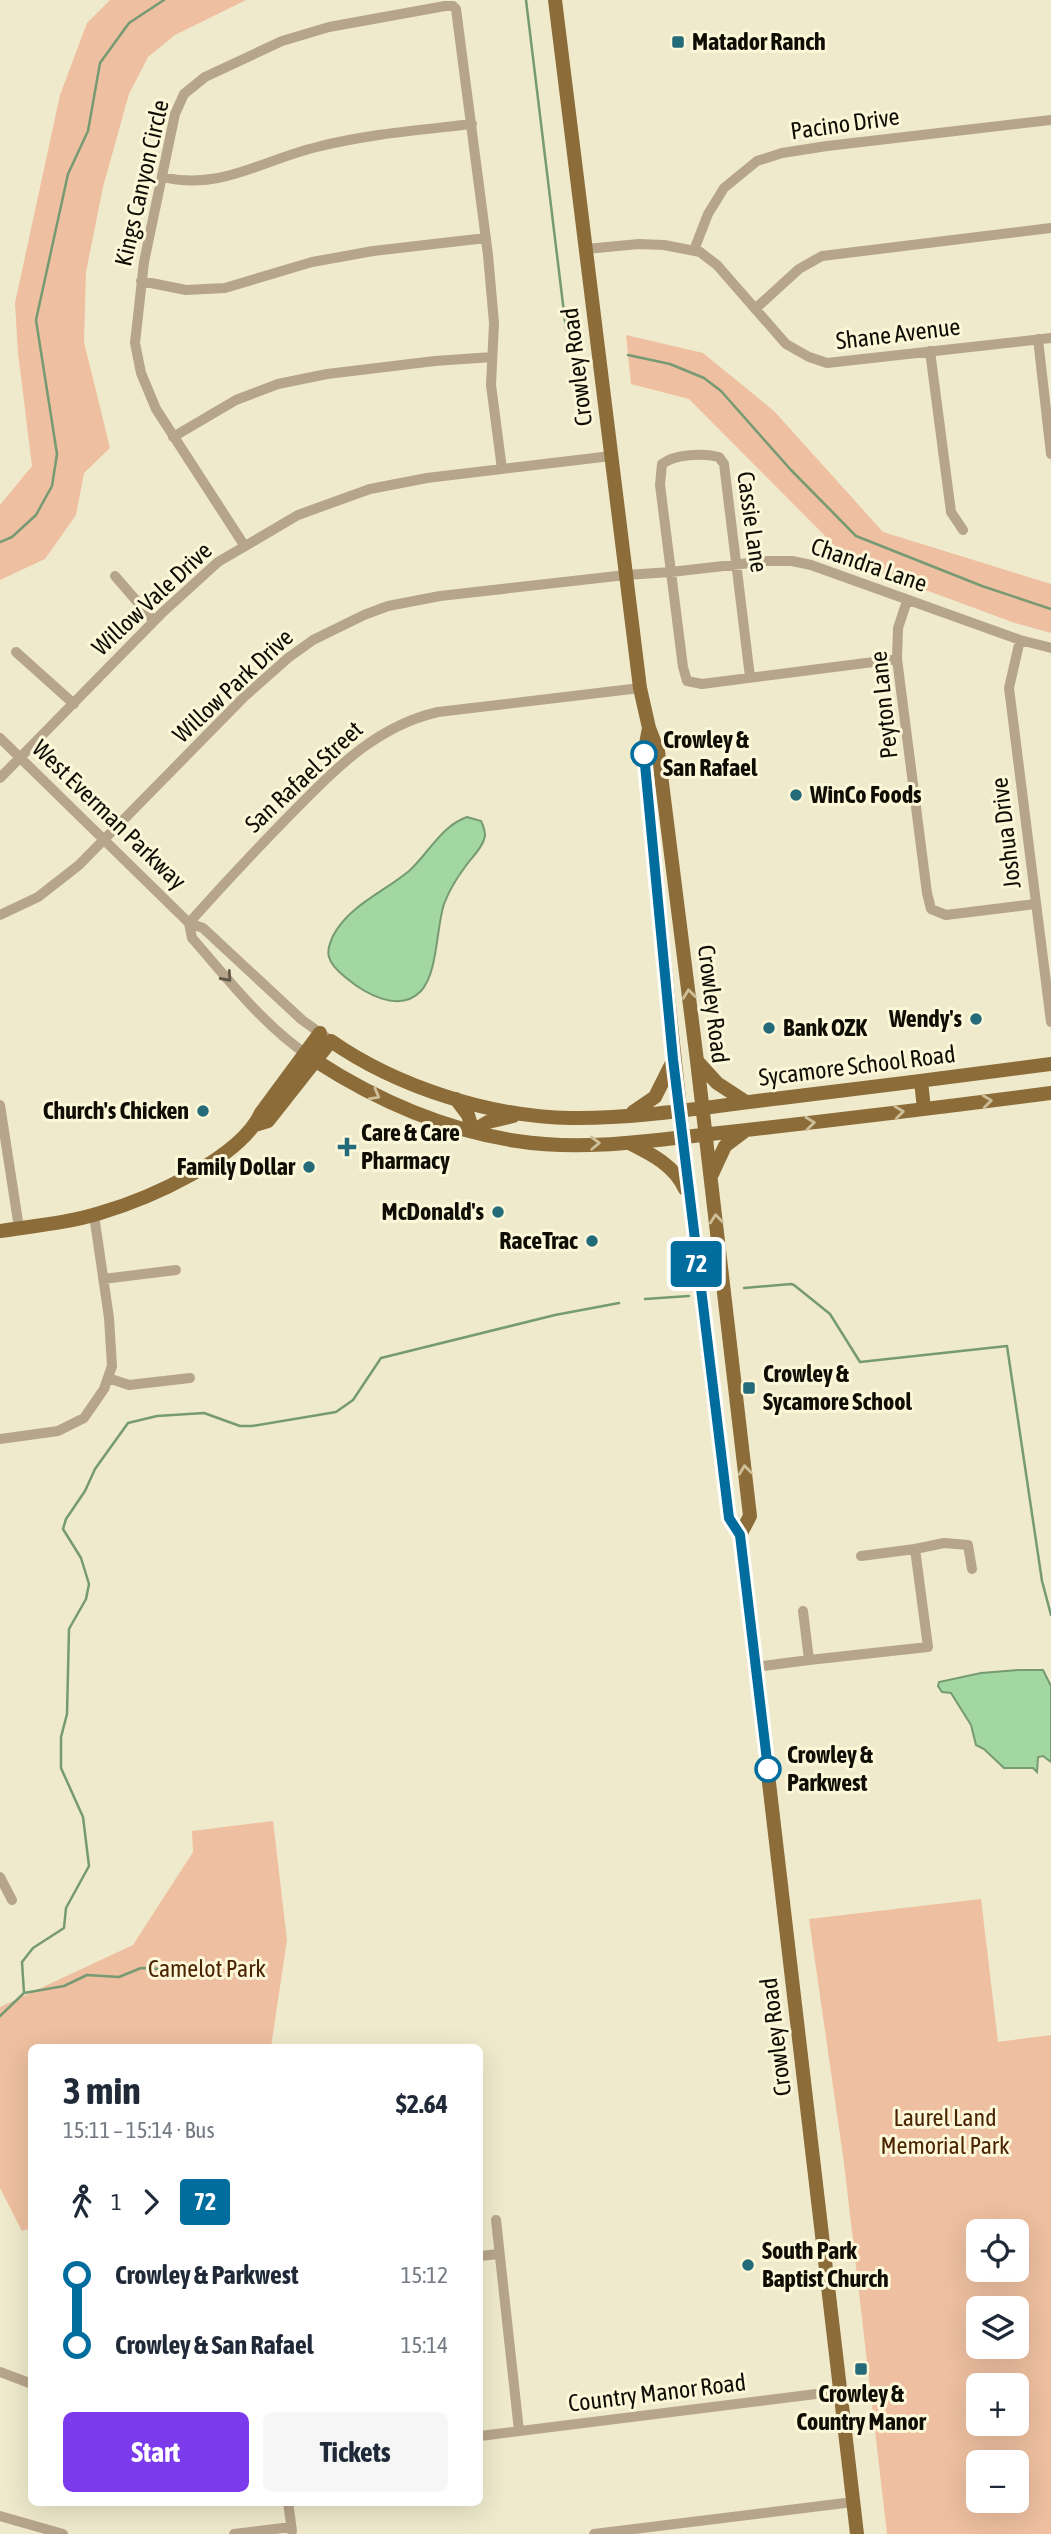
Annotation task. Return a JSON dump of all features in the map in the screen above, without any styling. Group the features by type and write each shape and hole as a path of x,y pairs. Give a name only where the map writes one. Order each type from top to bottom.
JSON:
{"main road":[{"name":"Crowley Road","path":"555,0 640,688 649,728 658,751 711,1175 750,1516 740,1535"},
{"name":"Crowley Road","path":"649,728 644,754 688,1195 729,1518 740,1535 857,2534"},
{"path":"647,782 656,801 665,865 674,880"},
{"path":"0,1231 94,1215 149,1195 204,1168 223,1155 255,1125 268,1121 326,1037"},
{"name":"Sycamore School Road","path":"326,1037 349,1053 391,1075 455,1098 487,1108 526,1115 570,1118 628,1116 1051,1065"},
{"name":"Sycamore School Road","path":"310,1057 381,1098 418,1115 516,1141 548,1145 628,1143 1051,1093"},
{"path":"628,1116 655,1097 673,1059"},
{"path":"697,1061 718,1083 746,1102"},
{"path":"920,1081 924,1109"},
{"path":"455,1098 468,1115 473,1131 488,1122 526,1115"},
{"path":"711,1175 725,1146 746,1130"},
{"path":"628,1143 669,1166 688,1195"}],"street":[{"name":"Kings Canyon Circle","path":"244,545 156,409 141,373 135,343 141,281 179,102 184,94 205,77 258,51 306,33 445,6 453,6 456,9 486,238 494,323 491,386 502,469"},
{"name":"Pacino Drive","path":"694,250 708,214 724,188 757,161 782,153 827,146 1051,120"},
{"path":"162,177 180,181 208,181 239,174 316,147 361,137 472,124"},
{"path":"755,309 780,284 822,256 1051,228"},
{"path":"141,281 186,290 225,288 312,262 373,251 486,238"},
{"name":"Shane Avenue","path":"586,249 639,244 694,250 717,265 786,344 809,357 827,363 1051,338"},
{"path":"1038,339 1051,454"},
{"path":"930,351 951,512 963,530"},
{"path":"173,436 236,400 278,384 327,374 492,357"},
{"name":"Willow Vale Drive","path":"0,778 155,621 218,562 298,515 370,489 427,478 611,456"},
{"name":"Cassie Lane","path":"671,572 660,468 666,461 680,457 719,457 724,464 750,677"},
{"name":"Chandra Lane","path":"626,575 792,561 811,565 1020,640 1051,648"},
{"path":"671,572 687,681 702,684 897,659"},
{"name":"Willow Park Drive","path":"0,915 38,897 58,883 104,840 244,697 288,658 334,628 388,606 440,596 626,575"},
{"path":"115,576 155,621"},
{"name":"Peyton Lane","path":"907,601 898,628 897,659 931,909 946,915 1035,904"},
{"name":"Joshua Drive","path":"1020,640 1009,688 1035,904 1046,950 1051,1021"},
{"path":"16,652 74,704"},
{"name":"San Rafael Street","path":"189,923 331,773 370,740 387,730 419,716 449,710 640,688"},
{"name":"West Everman Parkway","path":"0,738 189,923 203,928 302,1020 326,1037"},
{"name":"West Everman Parkway","path":"189,923 192,938 258,1013 310,1057"},
{"path":"0,1105 4,1160 19,1228"},
{"path":"0,1439 58,1430 84,1418 104,1390 112,1366 109,1318 94,1215"},
{"path":"103,1279 176,1270"},
{"path":"108,1378 128,1385 190,1378"},
{"path":"861,1556 944,1543 968,1545 972,1570"},
{"path":"755,1667 928,1647 915,1549"},
{"path":"803,1611 809,1660"},
{"path":"0,1877 12,1900"},
{"path":"496,2220 519,2431"},
{"path":"483,2256 499,2254"},
{"path":"0,2372 28,2382"},
{"name":"Country Manor Road","path":"483,2436 840,2392"},
{"path":"594,2534 853,2502"},
{"path":"234,2534 292,2530 289,2506"},
{"path":"0,2516 63,2534"}],"green space":[{"path":"110,0 246,0 175,35 148,57 129,94 103,187 86,272 84,342 110,448 84,473 76,515 45,559 0,580 0,505 32,466 18,353 15,303 60,95 87,23"},
{"path":"626,335 703,353 774,411 883,532 1051,584 1051,633 1012,622 869,569 846,557 689,399 631,384"},
{"name":"Camelot Park","path":"273,1821 287,1940 271,2044 28,2044 28,2229 22,2231 0,2188 0,2007 133,1945 193,1852 192,1831"},
{"name":"Laurel Land Memorial Park","path":"981,1899 998,2042 1051,2035 1051,2534 887,2534 844,2163 809,1919"}],"shaded area":[{"path":"467,817 481,821 485,836 444,904 434,962 427,983 412,998 403,1001 372,995 343,975 332,963 328,952 333,936 357,908 409,871 442,834"},
{"path":"1043,1670 1051,1686 1051,1762 1043,1756 1038,1757 1037,1772 1033,1768 1004,1768 976,1745 971,1725 951,1693 942,1692 938,1686 939,1682 981,1673"}],"waterway":[{"path":"0,542 12,537 36,515 52,486 57,454 36,320 68,174 88,131 100,63 129,23 164,0"},
{"path":"526,0 566,329 576,343"},
{"path":"628,355 670,364 704,378 721,391 791,470 856,536 982,586 1051,609"},
{"path":"744,1288 794,1285 830,1314 860,1362 1007,1346 1042,1581 1051,1615"},
{"path":"645,1299 689,1296"},
{"path":"0,2016 24,1993 22,1962 33,1948 64,1928 66,1908 89,1866 83,1817 61,1768 61,1737 67,1714 69,1629 86,1599 89,1584 81,1558 63,1529 95,1469 128,1423 157,1416 204,1413 240,1426 252,1426 336,1412 353,1400 381,1358 555,1315 619,1303"},
{"path":"24,1993 64,1986 87,1975 119,1977 141,1968 210,1971"}],"bus line":[{"name":"72","path":"644,754 673,1059 699,1288 729,1518 740,1535 768,1769"}],"place":[{"name":"Matador Ranch","path":"678,42"},
{"name":"Crowley & San Rafael","path":"644,754"},
{"name":"WinCo Foods","path":"796,795"},
{"name":"Wendy's","path":"976,1019"},
{"name":"Bank OZK","path":"769,1028"},
{"name":"Church's Chicken","path":"203,1111"},
{"name":"Care & Care Pharmacy","path":"347,1147"},
{"name":"Family Dollar","path":"309,1167"},
{"name":"McDonald's","path":"498,1212"},
{"name":"RaceTrac","path":"592,1241"},
{"name":"Crowley & Sycamore School","path":"749,1388"},
{"name":"Crowley & Parkwest","path":"768,1769"},
{"name":"South Park Baptist Church","path":"748,2265"},
{"name":"Crowley & Country Manor","path":"861,2369"}]}
